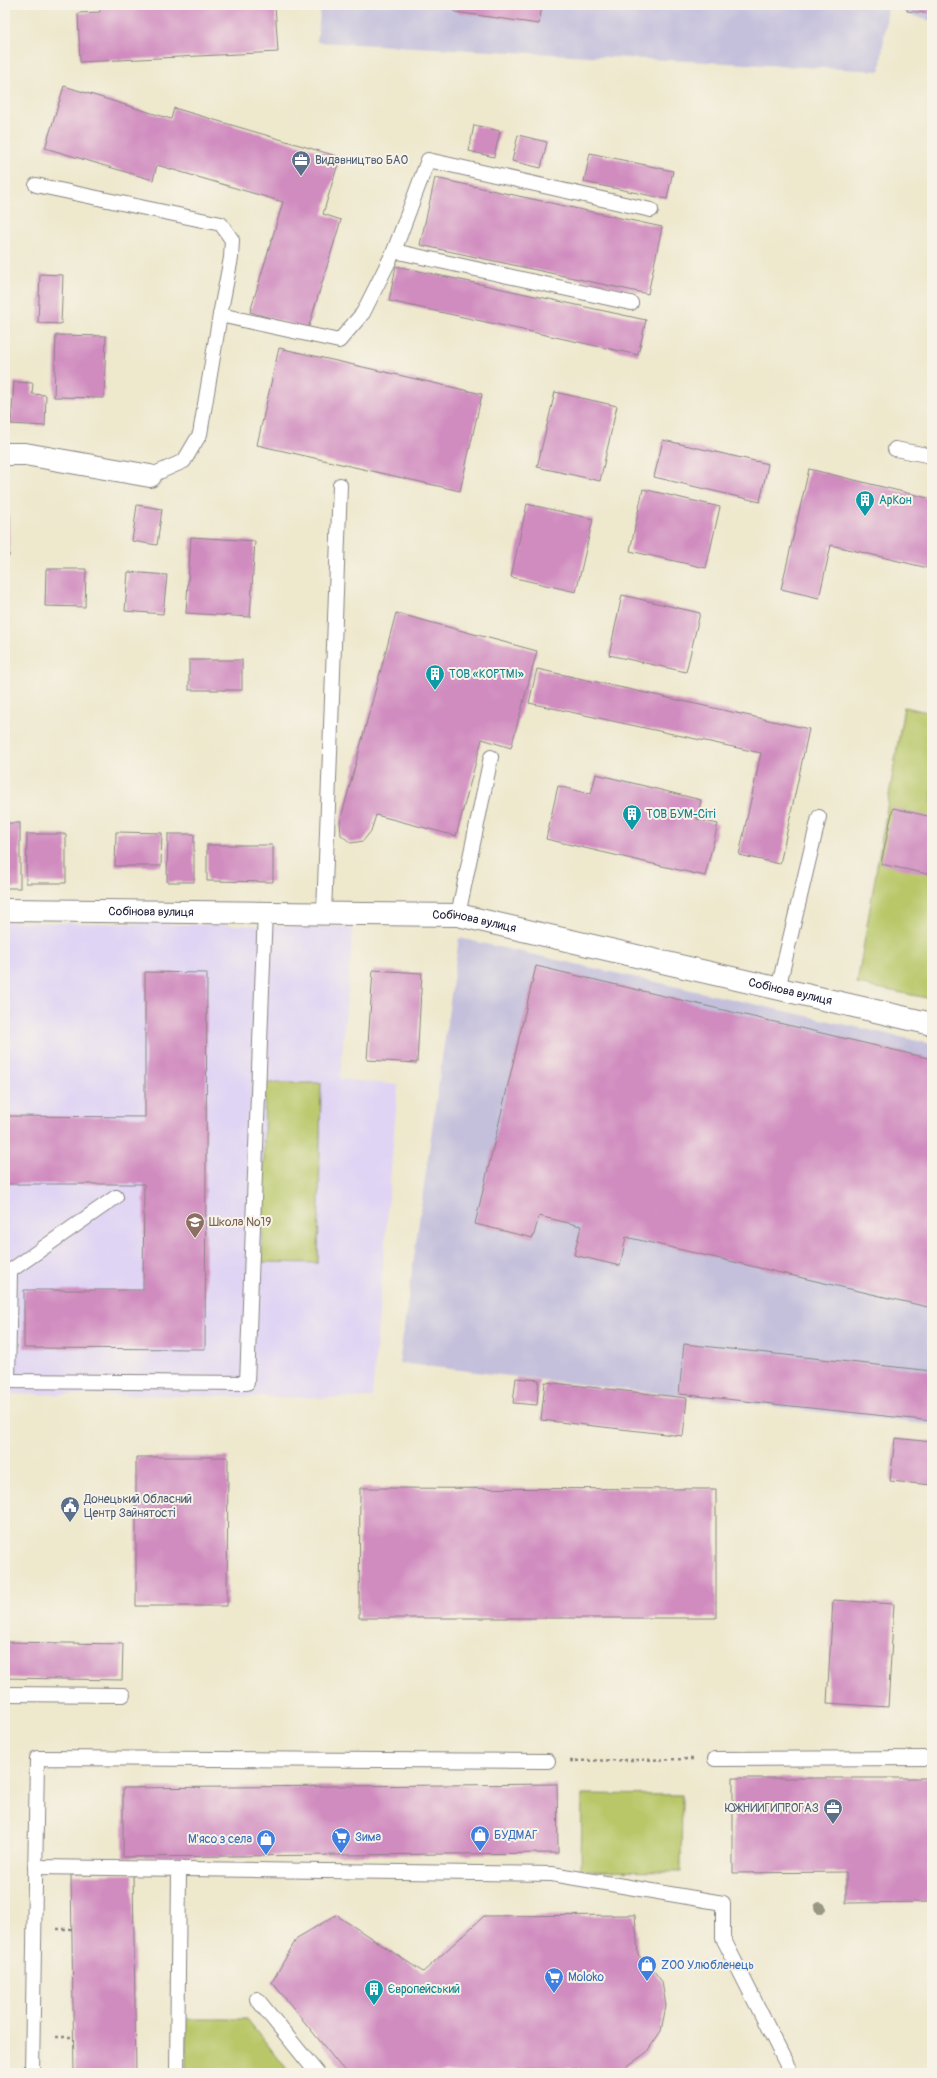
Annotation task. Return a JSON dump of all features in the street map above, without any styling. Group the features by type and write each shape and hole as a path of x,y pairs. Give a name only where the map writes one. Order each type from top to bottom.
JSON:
{"street":[{"path":"5,454 25,454 150,476"},
{"name":"Собінова вулиця","path":"5,910 265,911 458,915 932,1024"}],"lane":[{"path":"220,315 338,341 363,313 394,251 428,160 651,210"},
{"path":"36,185 221,224 232,240 231,258 200,434 184,461 150,476"},
{"path":"394,251 630,303"},
{"path":"895,448 932,456"},
{"path":"324,913 340,485"},
{"path":"458,915 491,756"},
{"path":"778,988 819,817"},
{"path":"116,1197 10,1272 7,1381 247,1383 265,911"},
{"path":"5,1694 123,1695"},
{"path":"32,2073 37,1758 548,1761"},
{"path":"716,1759 932,1758"},
{"path":"35,1867 552,1874 723,1903 723,1938 791,2073"},
{"path":"177,2073 179,1870"},
{"path":"257,1999 317,2073"}],"path":[{"path":"548,1761 716,1759"}],"shaded area":[{"path":"321,5 888,5 880,71 317,42"},
{"path":"905,5 932,5 932,21 904,13"},
{"name":"Школа №19","path":"5,922 353,927 340,1079 398,1085 372,1398 5,1394"},
{"path":"459,938 932,1044 932,1425 399,1363"}],"green space":[{"path":"904,707 932,713 932,999 857,984"},
{"path":"265,1083 321,1083 318,1263 262,1262"},
{"path":"582,1794 682,1795 681,1872 581,1871"},
{"path":"186,2019 247,2019 290,2073 186,2073"}],"building":[{"path":"100,5 275,5 278,52 80,62 78,13 100,12"},
{"path":"456,5 542,5 539,24 455,12"},
{"path":"908,5 932,5 932,14 907,11"},
{"path":"64,86 171,119 174,108 340,157 323,214 341,220 308,329 250,312 283,202 157,165 153,180 45,148"},
{"path":"474,125 500,131 494,157 469,151"},
{"path":"518,135 547,142 541,168 512,161"},
{"path":"590,153 673,171 667,199 584,182"},
{"path":"435,178 662,227 648,294 420,245"},
{"path":"396,266 646,320 638,355 389,301"},
{"path":"40,274 63,275 61,324 38,323"},
{"path":"56,335 106,336 104,398 54,397"},
{"path":"279,348 482,394 460,491 257,445"},
{"path":"14,382 33,383 32,394 46,395 45,426 11,424"},
{"path":"555,392 617,406 600,481 537,467"},
{"path":"663,440 768,464 760,502 654,477"},
{"name":"АрКон","path":"809,469 932,499 932,569 831,545 819,598 781,589"},
{"path":"643,489 720,507 706,568 630,551"},
{"path":"527,504 593,519 576,592 511,577"},
{"path":"137,505 162,509 157,545 132,541"},
{"path":"5,516 9,516 9,556 5,556"},
{"path":"191,537 255,541 250,617 186,613"},
{"path":"46,569 86,569 85,607 45,606"},
{"path":"128,572 167,575 163,614 125,611"},
{"path":"622,595 700,613 686,672 609,655"},
{"name":"ТОВ «КОРТМІ»","path":"396,613 537,651 511,748 482,739 456,836 376,815 371,831 363,841 351,843 341,835 340,822"},
{"path":"189,660 242,660 242,690 189,690"},
{"path":"537,669 809,729 780,864 739,855 761,753 529,703"},
{"name":"ТОВ БУМ-Сіті","path":"596,774 701,800 697,819 718,824 705,876 546,839 558,786 591,794"},
{"path":"893,808 932,817 932,875 881,864"},
{"path":"5,823 20,823 20,888 5,888"},
{"path":"116,832 162,833 161,866 115,866"},
{"path":"27,834 66,834 66,883 26,883"},
{"path":"168,834 194,834 194,882 167,882"},
{"path":"207,845 273,845 273,882 207,881"},
{"path":"536,966 932,1059 932,1308 626,1237 620,1266 574,1255 581,1226 539,1216 533,1238 475,1224"},
{"path":"373,970 422,973 417,1063 367,1060"},
{"path":"145,972 207,973 205,1349 24,1348 24,1290 143,1290 144,1184 5,1184 5,1116 145,1117"},
{"path":"684,1344 932,1371 932,1421 679,1394"},
{"path":"516,1378 539,1380 537,1405 513,1403"},
{"path":"545,1382 687,1398 683,1436 541,1420"},
{"path":"895,1438 932,1442 932,1485 890,1481"},
{"path":"136,1457 228,1457 227,1606 136,1606"},
{"path":"360,1488 716,1489 716,1618 359,1618"},
{"path":"833,1600 894,1604 888,1707 827,1703"},
{"path":"5,1642 123,1644 122,1680 5,1678"},
{"name":"ЮЖНИИГИПРОГАЗ","path":"733,1778 932,1778 932,1902 846,1903 846,1872 733,1873"},
{"path":"557,1784 558,1853 123,1857 123,1788"},
{"path":"133,1874 136,2073 74,2073 71,1875"},
{"name":"Moloko","path":"336,1915 423,1972 484,1916 635,1915 638,1955 649,1964 662,1982 666,2006 661,2031 646,2053 626,2067 605,2073 576,2068 449,2073 349,2073 341,2067 272,1982 297,1938"}],"place":[{"name":"Видавництво БАО","path":"301,177"},
{"name":"АрКон","path":"865,517"},
{"name":"ТОВ «КОРТМІ»","path":"435,691"},
{"name":"ТОВ БУМ-Сіті","path":"632,831"},
{"name":"Школа №19","path":"195,1239"},
{"name":"Донецький Обласний Центр Зайнятості","path":"70,1523"},
{"name":"ЮЖНИИГИПРОГАЗ","path":"833,1825"},
{"name":"БУДМАГ","path":"480,1852"},
{"name":"Зима","path":"341,1854"},
{"name":"М'ясо з села","path":"266,1856"},
{"name":"ZOO Улюбленець","path":"647,1982"},
{"name":"Moloko","path":"554,1994"},
{"name":"Європейський","path":"374,2006"}]}
